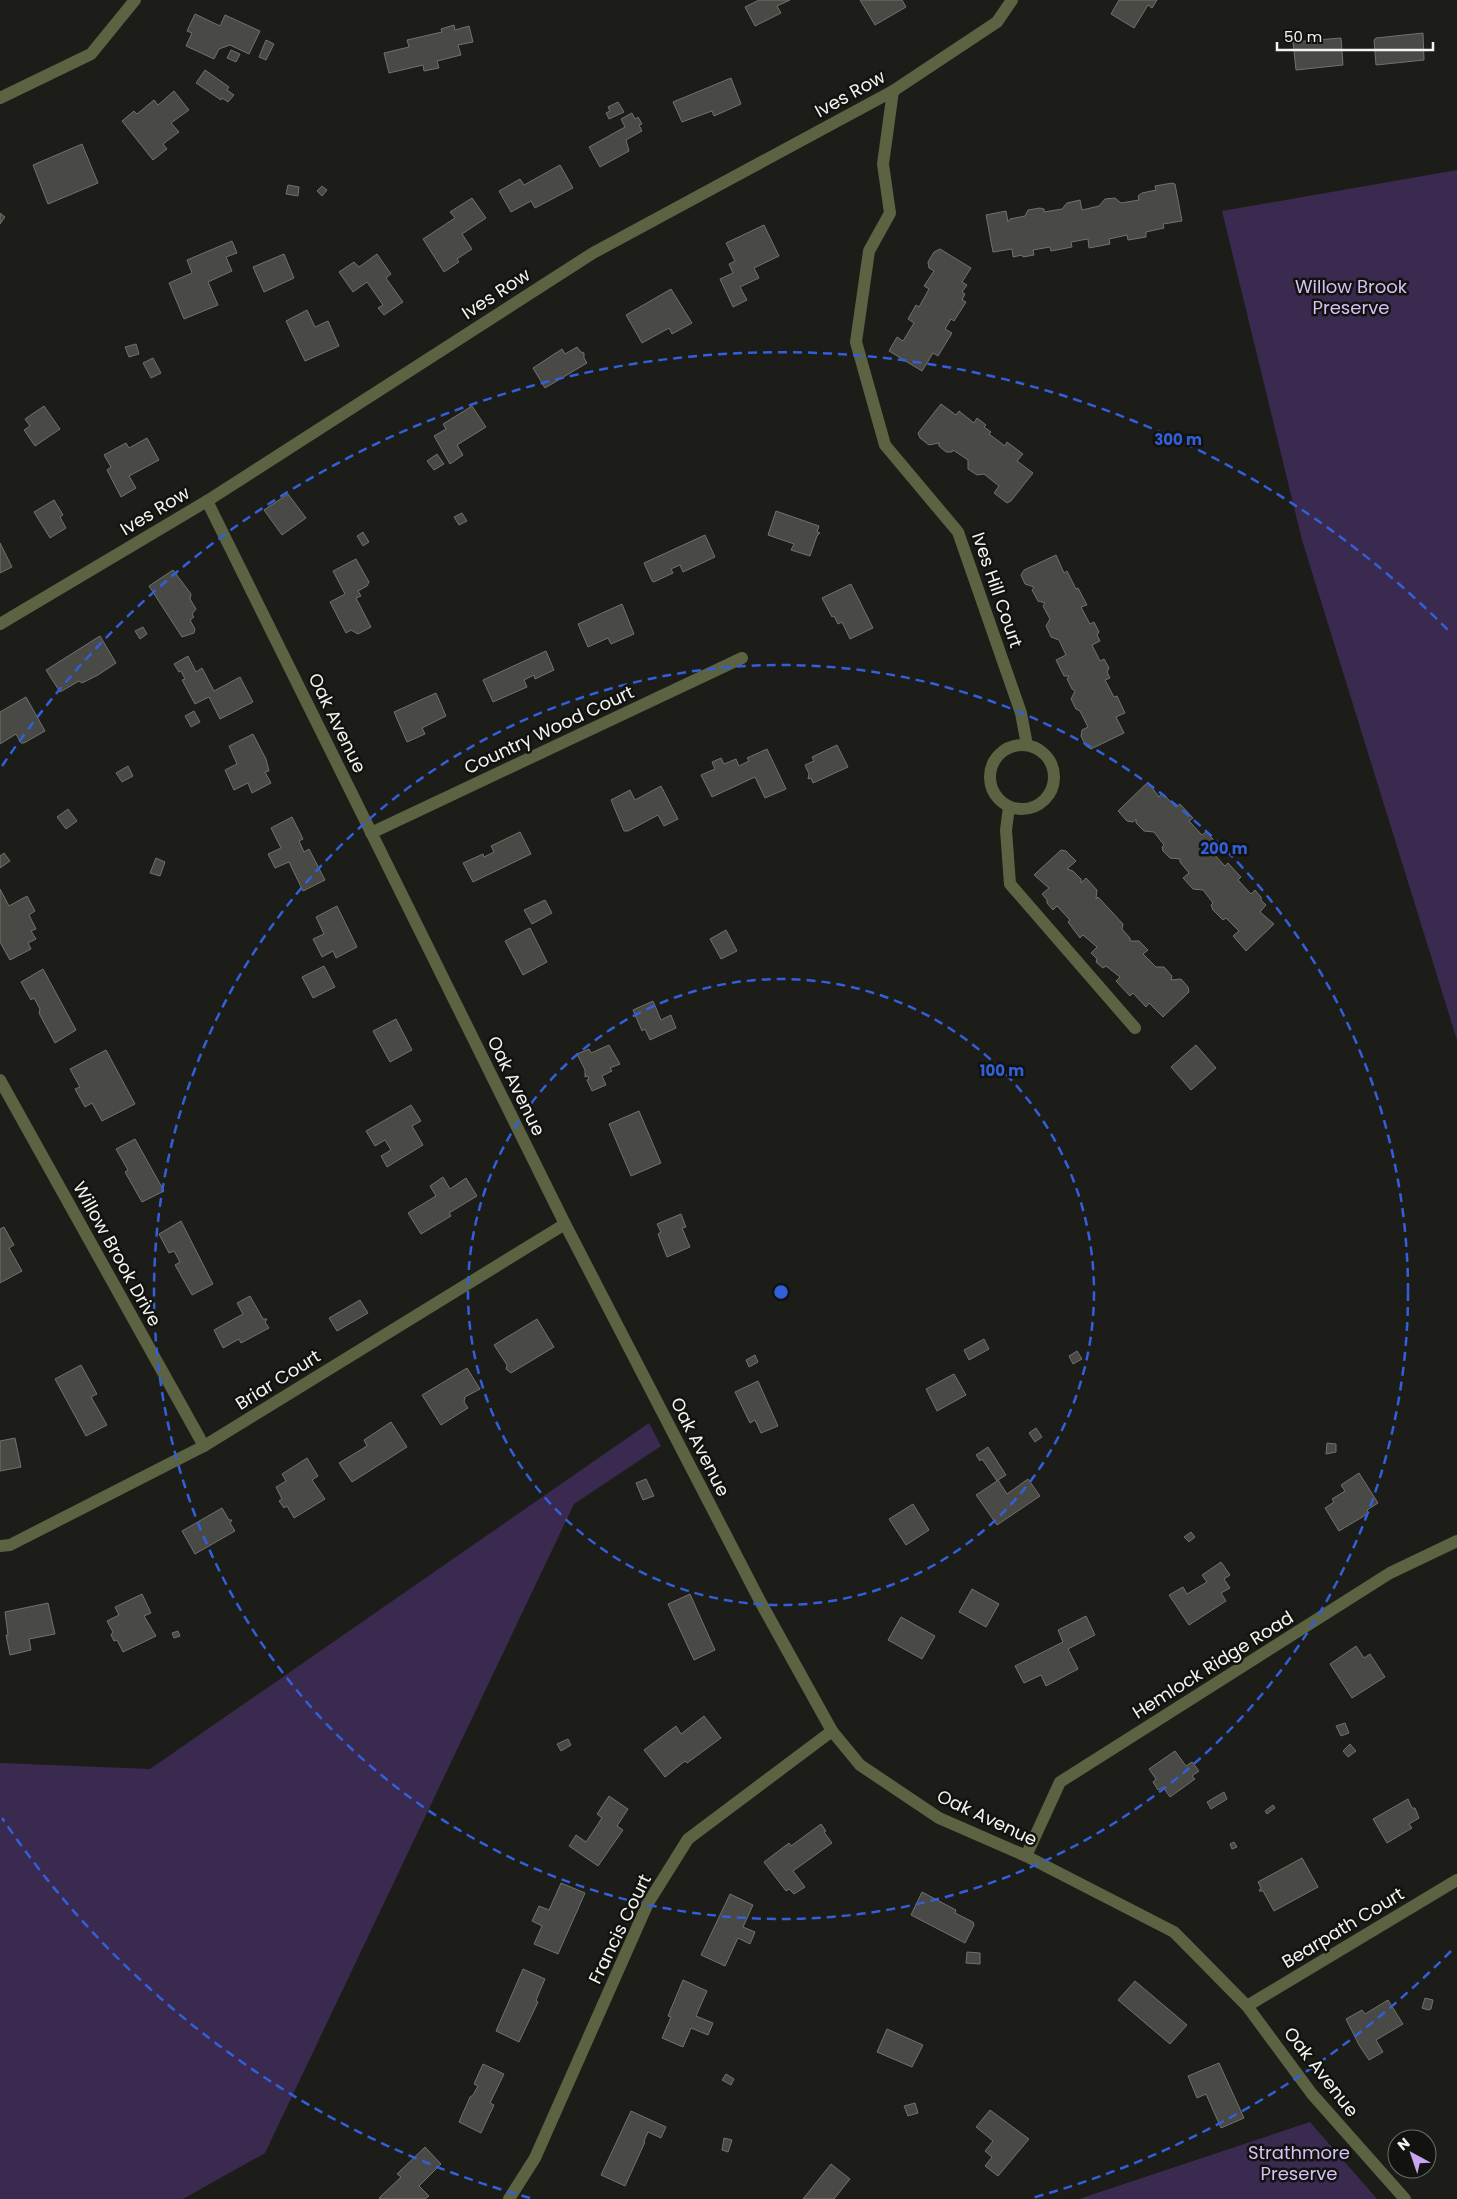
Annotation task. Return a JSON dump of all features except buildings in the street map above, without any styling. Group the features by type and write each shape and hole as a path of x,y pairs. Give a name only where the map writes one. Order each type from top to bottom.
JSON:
{"street":[{"path":"0,98 91,54 134,0"},
{"name":"Ives Row","path":"0,624 207,501 593,253 893,91 997,22 1012,0"},
{"name":"Ives Hill Court","path":"893,91 883,164 890,213 870,251 856,342 885,445 958,532 1021,713 1028,745"},
{"name":"Oak Avenue","path":"207,501 565,1224 758,1596 832,1731 860,1765 939,1818 1026,1856 1174,1932 1247,2006 1312,2094 1405,2199"},
{"name":"Country Wood Court","path":"372,833 742,658"},
{"path":"1028,745 1044,753 1050,760 1055,778 1053,789 1047,798 1035,807 1019,810 1009,807 1000,802 990,784 990,773 993,763 999,755 1012,747 1028,745"},
{"path":"1009,807 1006,830 1010,884 1135,1028"},
{"name":"Willow Brook Drive","path":"0,1080 204,1446"},
{"name":"Briar Court","path":"0,1546 10,1546 204,1446 565,1224"},
{"name":"Hemlock Ridge Road","path":"1026,1856 1060,1782 1390,1573 1457,1541"},
{"name":"Francis Court","path":"509,2199 535,2158 648,1903 688,1839 832,1731"},
{"name":"Bearpath Court","path":"1247,2006 1457,1880"}],"green space":[{"name":"Willow Brook Preserve","path":"1457,170 1457,1040 1302,540 1222,211"},
{"path":"649,1423 661,1446 574,1504 265,2153 183,2199 0,2199 0,1763 150,1769"},
{"name":"Strathmore Preserve","path":"1310,2122 1377,2199 1079,2199"}]}
